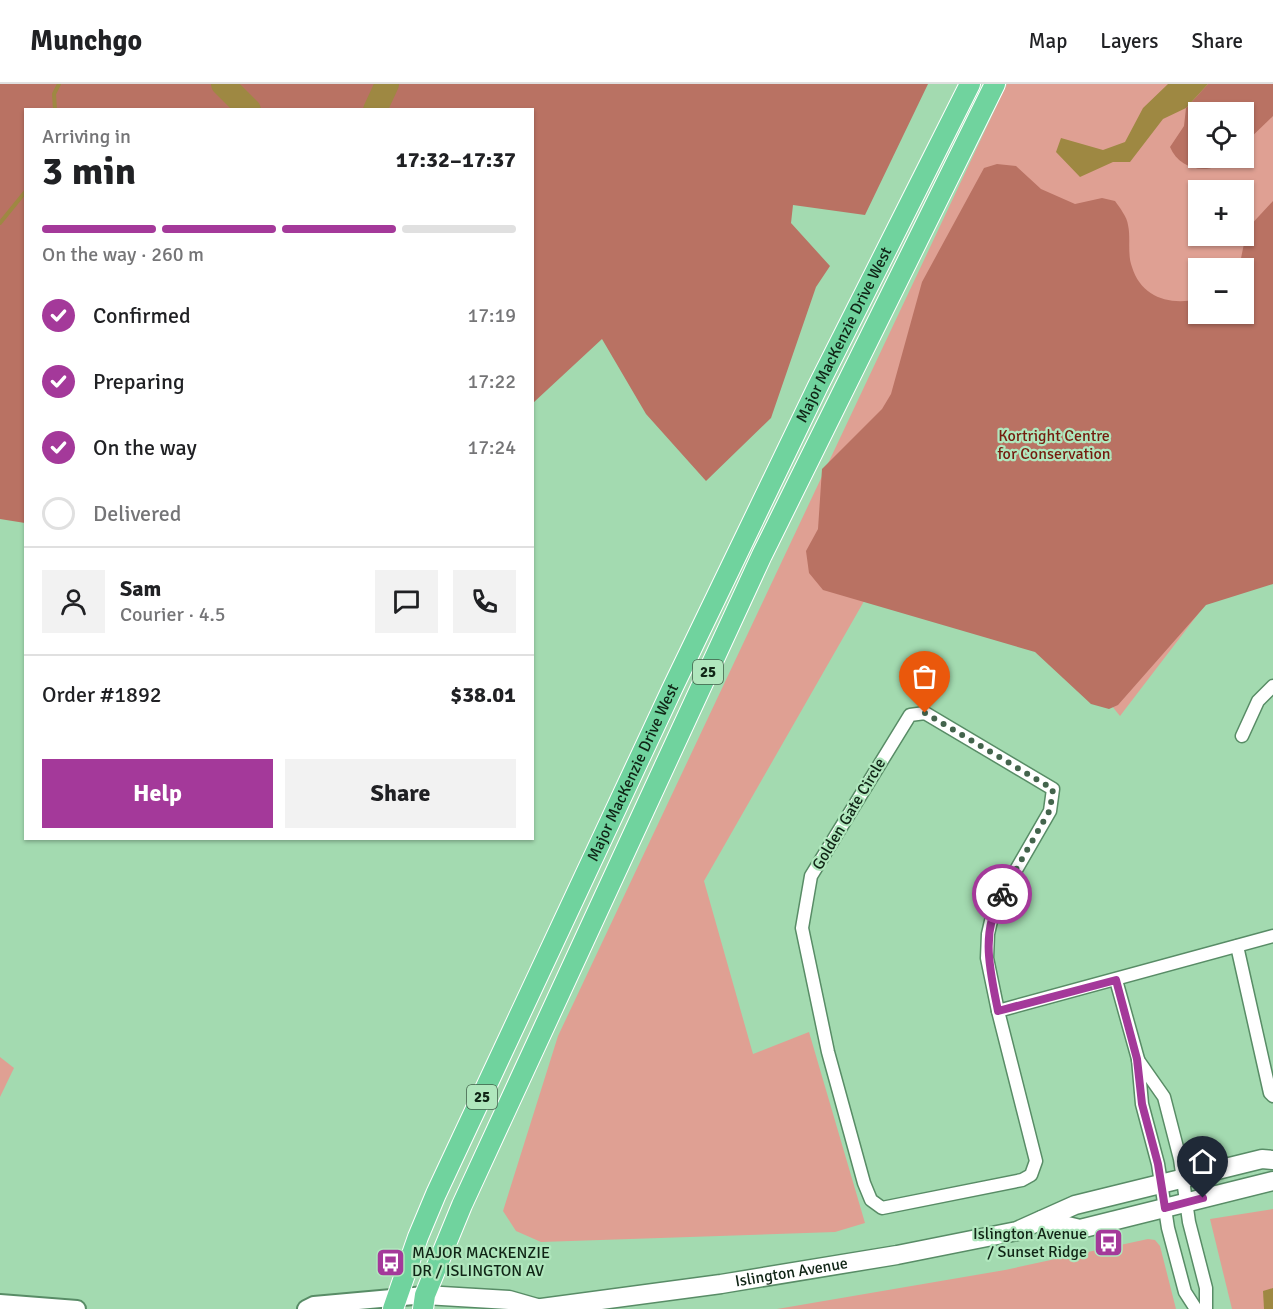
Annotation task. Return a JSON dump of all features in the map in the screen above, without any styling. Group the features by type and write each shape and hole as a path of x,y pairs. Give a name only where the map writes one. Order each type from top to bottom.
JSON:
{"main road":[{"name":"Major MacKenzie Drive West","path":"395,1304 418,1237 436,1194 668,698 818,386 970,84"},
{"name":"Major MacKenzie Drive West","path":"424,1302 467,1194 762,555 995,84"},
{"name":"Islington Avenue","path":"424,1302 509,1300 535,1309 721,1284 897,1255 1017,1232 1075,1204 1262,1159 1273,1160"},
{"path":"1042,1220 1080,1229 1273,1181"}],"street":[{"path":"1242,736 1258,701 1273,686"},
{"name":"Golden Gate Circle","path":"925,713 1053,789 1050,810 994,908 988,934 987,958 998,1011 1036,1161 1031,1175 1022,1180 882,1209 871,1200 864,1183 828,1052 802,928 811,876 910,715 925,713"},
{"path":"998,1011 1273,936"},
{"path":"1237,946 1270,1093 1273,1096"},
{"path":"1116,980 1137,1059 1142,1104 1185,1292 1196,1309"},
{"path":"1137,1059 1164,1097 1206,1288 1206,1309"},
{"name":"Islington Avenue","path":"306,1309 314,1305 424,1302"},
{"path":"0,1303 77,1309"}],"green space":[{"path":"0,84 928,84 865,215 793,205 791,223 830,266 816,287 771,418 706,481 646,414 602,339 534,402 534,108 24,108 24,523 0,519"},
{"name":"Kortright Centre for Conservation","path":"1007,84 1273,84 1273,573 1218,588 1120,716 1082,669 875,582 704,881 753,1054 809,1032 865,1223 835,1232 541,1242 516,1231 503,1211 558,1036"},
{"path":"1208,84 1273,84 1273,116 1254,134 1254,102 1192,102"},
{"path":"1188,106 1188,166 1175,155 1170,147 1184,126"},
{"name":"Kortright Centre for Conservation","path":"997,164 1016,166 1041,189 1075,204 1102,198 1115,201 1127,222 1129,251 1136,277 1142,286 1158,297 1167,300 1188,301 1188,324 1254,324 1254,258 1241,258 1244,246 1254,246 1254,221 1273,201 1273,584 1206,605 1118,705 1109,709 1091,704 1035,652 823,590 809,573 806,551 818,529 822,469 882,409 891,394 922,282 984,168"},
{"path":"0,1057 14,1068 0,1097"},
{"path":"1273,1209 1273,1309 1232,1309 1210,1219"},
{"path":"1148,1239 1155,1240 1160,1246 1176,1309 777,1309 1005,1270"}],"shaded area":[{"path":"1168,84 1208,84 1192,102 1188,102 1186,108 1163,119 1130,162 1113,162 1080,177 1056,152 1061,138 1103,150 1125,142 1143,108"},
{"path":"1273,1288 1273,1309 1264,1309 1263,1291"}],"waterway":[{"path":"55,108 54,94 59,84"},
{"path":"223,84 247,108"},
{"path":"376,108 387,84"},
{"path":"0,223 24,193"}],"way so far":[{"path":"925,713 1053,789 1050,810 1002,894"}],"place":[{"name":"Islington Avenue / Sunset Ridge","path":"1108,1243"},
{"name":"MAJOR MACKENZIE DR / ISLINGTON AV","path":"391,1262"}],"route":[{"path":"1002,894 994,908 988,934 987,958 998,1011 1116,980 1137,1059 1142,1104 1158,1164 1165,1208 1203,1198"}]}
